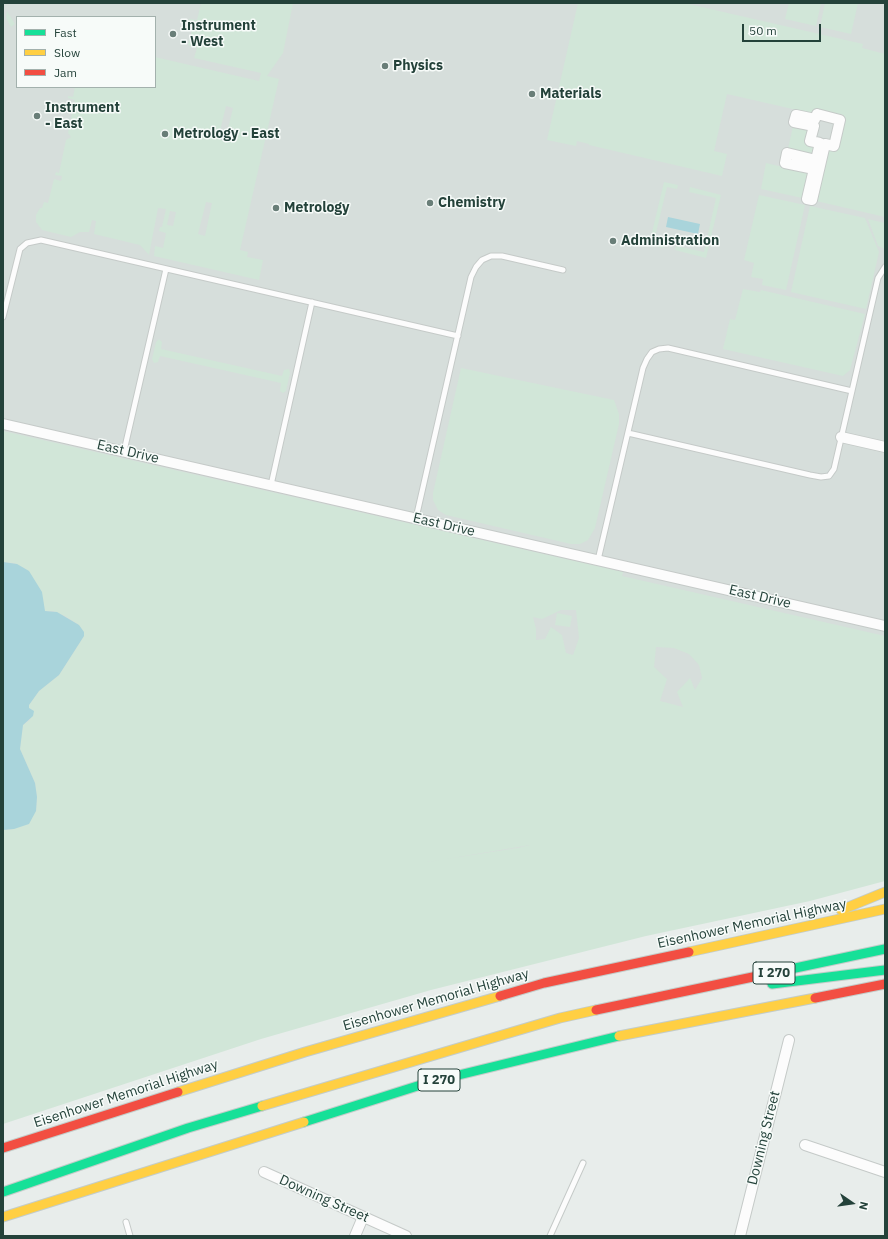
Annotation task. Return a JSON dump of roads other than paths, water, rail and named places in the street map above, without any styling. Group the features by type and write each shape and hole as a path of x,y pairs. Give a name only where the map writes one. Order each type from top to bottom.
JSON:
{"highway":[{"path":"790,930 885,892"},
{"name":"Eisenhower Memorial Highway","path":"3,1148 305,1052 544,983 885,909"},
{"name":"I 270","path":"3,1192 188,1128 560,1018 885,949"},
{"path":"662,997 885,970"},
{"name":"I 270","path":"3,1217 430,1082 604,1039 885,984"}],"street":[{"path":"816,114 840,120 834,146 825,144 812,200 807,199 814,169 785,163 787,153 816,160 820,143 810,141 814,126 794,122 796,115 815,120 816,114"},
{"name":"East Drive","path":"3,424 885,626"},
{"path":"841,437 885,447"},
{"name":"Downing Street","path":"740,1236 789,1040"},
{"path":"805,1145 885,1172"},
{"name":"Downing Street","path":"264,1172 406,1236"},
{"path":"355,1236 363,1217"}],"lane":[{"path":"3,317 18,253 22,246 31,242 46,241 458,336"},
{"path":"416,518 471,277 476,267 482,260 491,256 502,256 563,270"},
{"path":"628,433 821,477 829,476 832,473 841,437 878,278 885,267"},
{"path":"124,451 166,269"},
{"path":"271,485 312,302"},
{"path":"598,560 647,359 652,352 659,349 668,348 852,391"},
{"path":"550,1236 583,1163"},
{"path":"126,1222 130,1236"}],"water":[{"path":"668,217 700,224 698,234 666,227"},
{"path":"3,562 17,564 29,571 42,592 45,611 57,612 79,625 84,632 84,636 59,675 39,691 29,705 29,708 34,711 33,716 23,725 20,749 35,783 37,797 36,811 29,824 14,829 3,830"}],"place":[{"name":"Instrument - West","path":"173,34"},
{"name":"Physics","path":"385,66"},
{"name":"Materials","path":"532,94"},
{"name":"Instrument - East","path":"37,116"},
{"name":"Metrology - East","path":"165,134"},
{"name":"Chemistry","path":"430,203"},
{"name":"Metrology","path":"276,208"},
{"name":"Administration","path":"613,241"}]}
